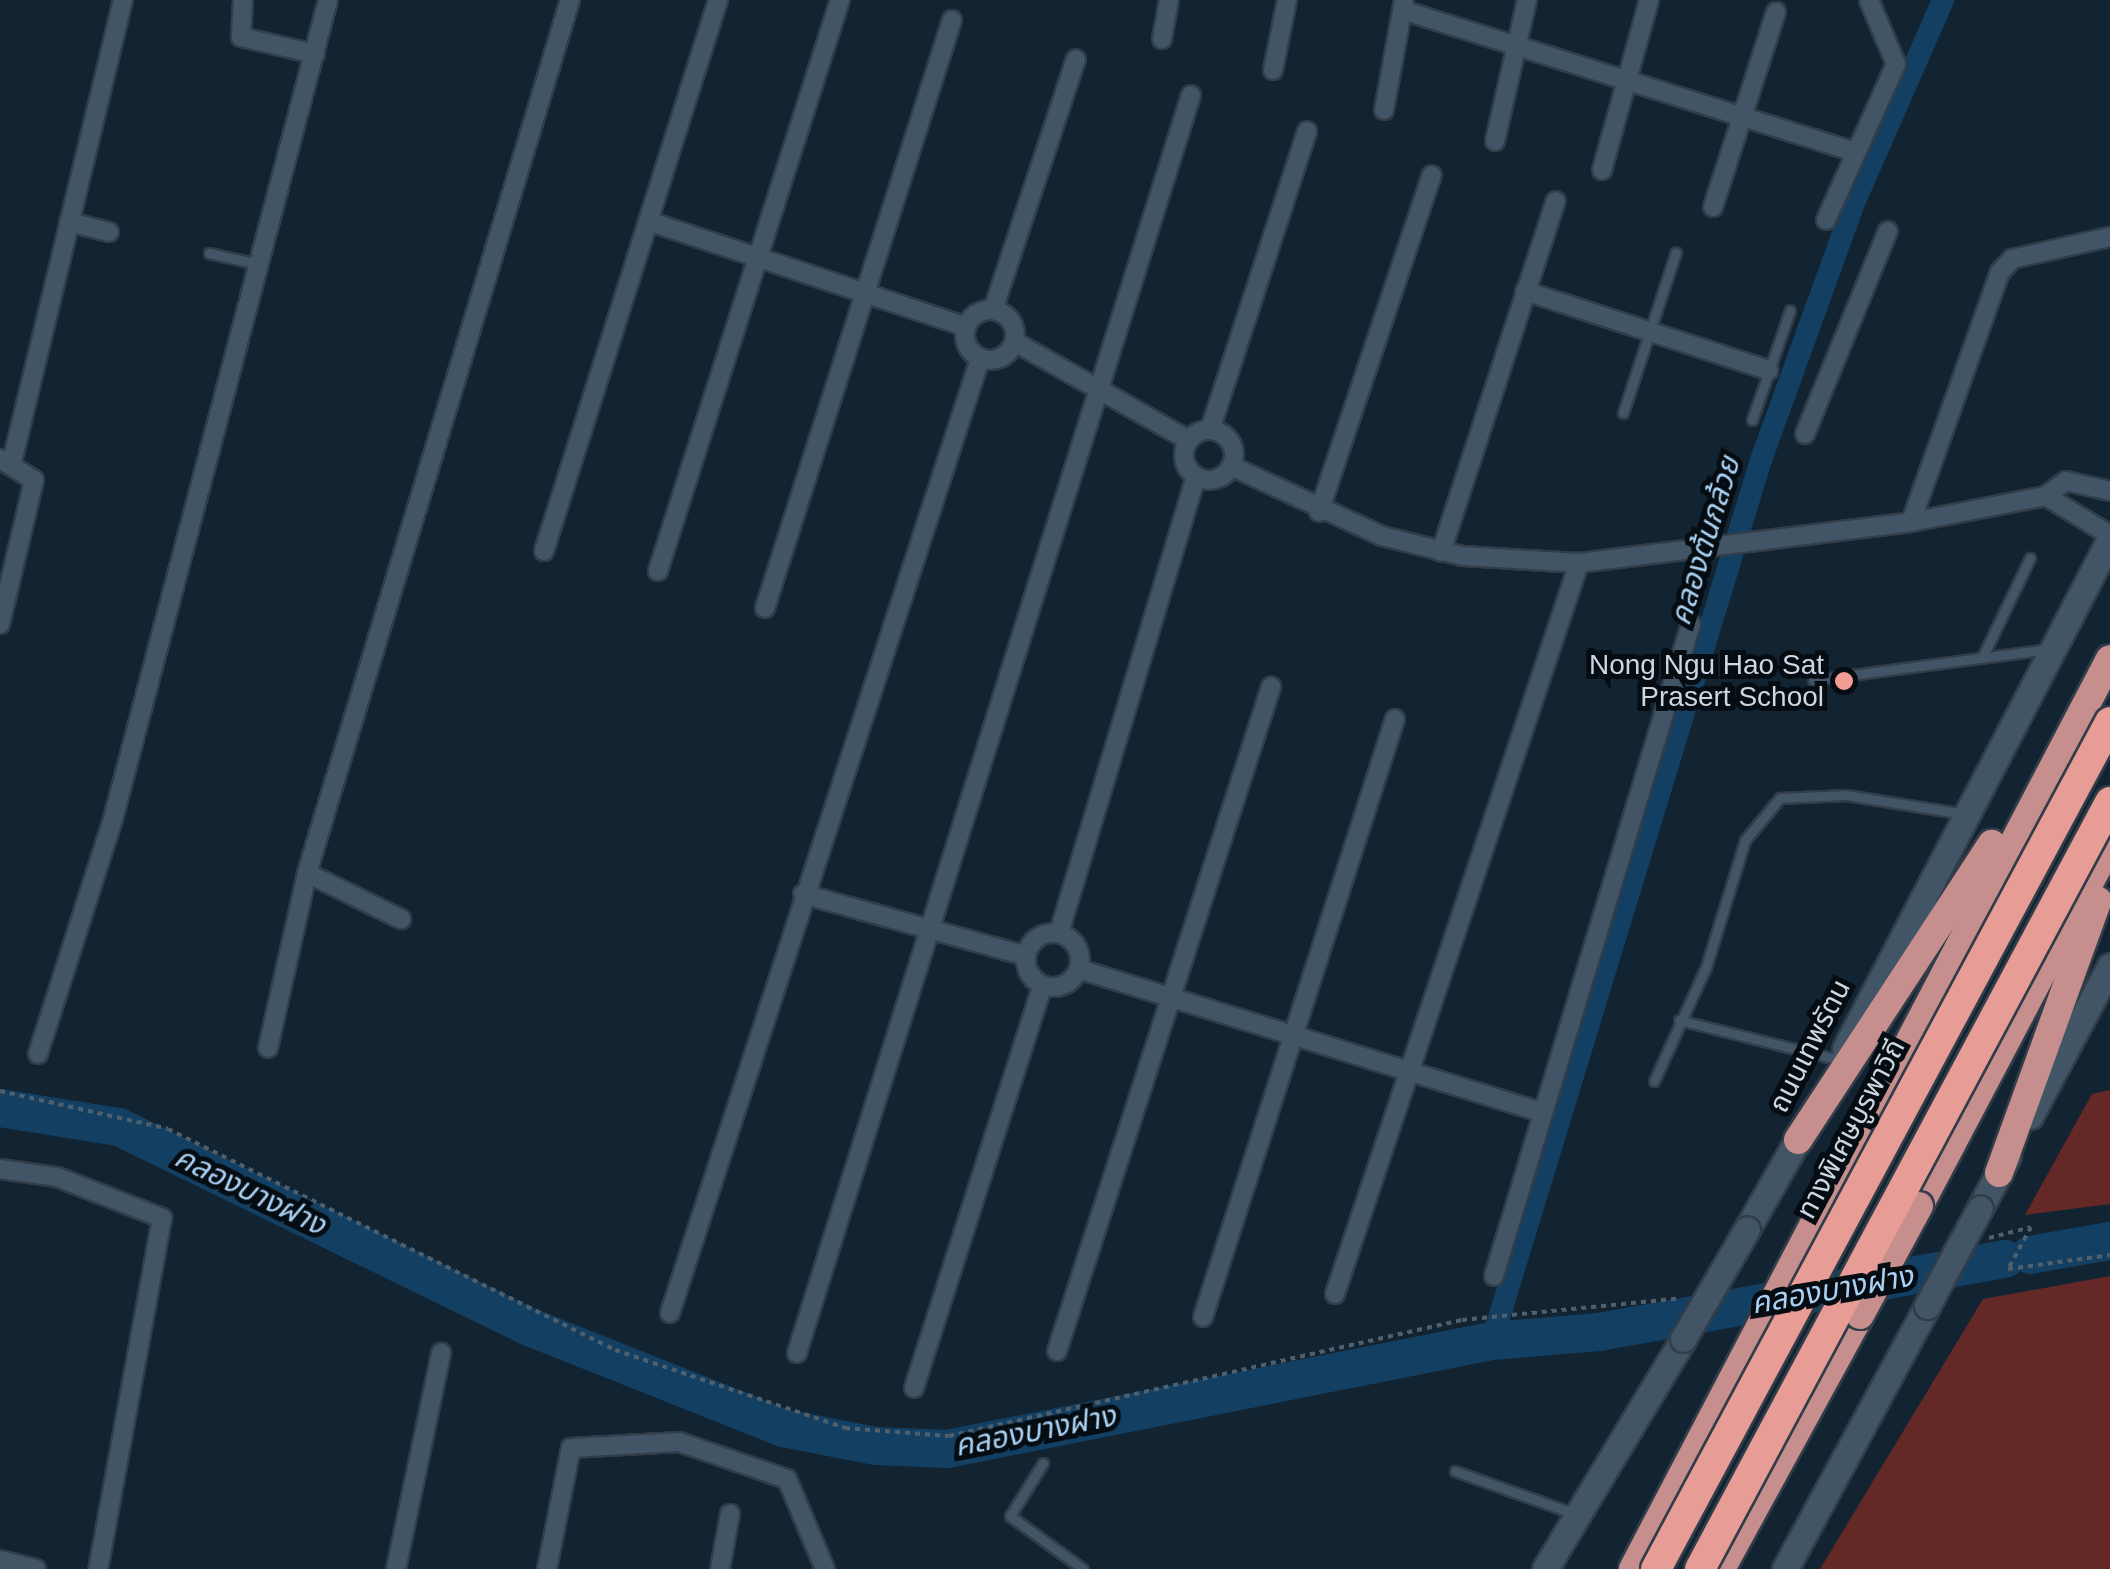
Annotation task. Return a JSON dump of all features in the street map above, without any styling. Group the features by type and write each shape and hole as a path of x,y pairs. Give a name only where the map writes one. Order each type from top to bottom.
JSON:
{"highway":[{"path":"1633,1569 1762,1329 1774,1290 2110,658"},
{"path":"1798,1140 2086,702"},
{"name":"ทางพิเศษบูรพาวิถี","path":"1656,1569 2110,722"},
{"path":"1700,1569 2110,802"},
{"path":"1721,1569 2110,844"},
{"path":"1999,1173 2110,866"}],"main road":[{"name":"ถนนเทพรัตน","path":"1545,1569 1798,1140 2110,537"},
{"path":"1785,1569 2110,966"}],"street":[{"path":"0,624 34,484 6,461 123,0"},
{"path":"242,0 241,37 315,54"},
{"path":"38,1054 113,819 328,0"},
{"path":"268,1048 307,873 570,0"},
{"path":"544,551 718,0"},
{"path":"658,571 840,0"},
{"path":"1162,39 1169,0"},
{"path":"1273,70 1287,0"},
{"path":"1495,140 1527,0"},
{"path":"1602,170 1648,0"},
{"path":"1826,220 1896,64 1869,0"},
{"path":"1384,110 1403,5 1626,82 1856,152"},
{"path":"1713,207 1776,12"},
{"path":"765,608 952,20"},
{"path":"966,327 994,310 1076,59"},
{"path":"797,1353 1191,94"},
{"path":"1188,440 1210,430 1307,131"},
{"path":"1320,512 1432,175"},
{"path":"1441,552 1556,202"},
{"path":"648,221 759,254 966,327 980,359 670,1313"},
{"path":"69,222 109,232"},
{"path":"1805,434 1888,231"},
{"path":"1911,522 2000,272 2012,259 2110,237"},
{"path":"1525,291 1768,370"},
{"path":"994,310 1009,318 1015,342 1188,440"},
{"path":"980,359 998,360 1015,342"},
{"path":"1210,430 1230,442 1232,466"},
{"path":"1188,440 1186,464 1196,477 1212,480 1232,466"},
{"path":"1232,466 1320,512 1441,552 1579,563 1911,522 2046,496 2066,481 2110,491"},
{"path":"1059,933 1196,477"},
{"path":"2046,496 2110,537"},
{"path":"1336,1294 1414,1074 1579,563"},
{"path":"1494,1276 1691,624"},
{"path":"1058,1351 1271,687"},
{"path":"1203,1316 1394,719"},
{"path":"307,873 401,919"},
{"path":"804,894 1026,956 1042,986 914,1388"},
{"path":"1026,956 1034,940 1059,933 1074,943 1079,969"},
{"path":"1079,969 1294,1032 1541,1112"},
{"path":"1042,986 1060,987 1079,969"},
{"path":"0,1168 58,1177 162,1218 98,1569"},
{"path":"396,1569 442,1353"},
{"path":"546,1569 571,1448 679,1442 787,1480 826,1569"},
{"path":"720,1569 730,1514"},
{"path":"0,1560 36,1569"}],"lane":[{"path":"1623,413 1676,252"},
{"path":"209,253 258,264"},
{"path":"1752,420 1790,310"},
{"path":"1982,658 2030,558"},
{"path":"1813,680 2053,648"},
{"path":"1654,1081 1745,840 1780,798 1846,795 1966,815"},
{"path":"1679,1020 1840,1060"},
{"path":"1043,1463 1010,1516 1083,1569"},
{"path":"1455,1470 1578,1515"}],"shaded area":[{"path":"2110,1090 2110,1204 2025,1215 2092,1094"},
{"path":"2110,1276 2110,1569 1820,1569 1983,1299"}],"waterway":[{"name":"คลองต้นกล้วย","path":"1492,1341 1761,460 1854,203 1943,0"},
{"name":"คลองบางฝาง","path":"0,1108 119,1127 527,1326 783,1428 876,1446 947,1449 1492,1341 1599,1332 2006,1259"},
{"name":"คลองบางฝาง","path":"2030,1255 2110,1241"}],"place":[{"name":"Nong Ngu Hao Sat Prasert School","path":"1844,681"}]}
